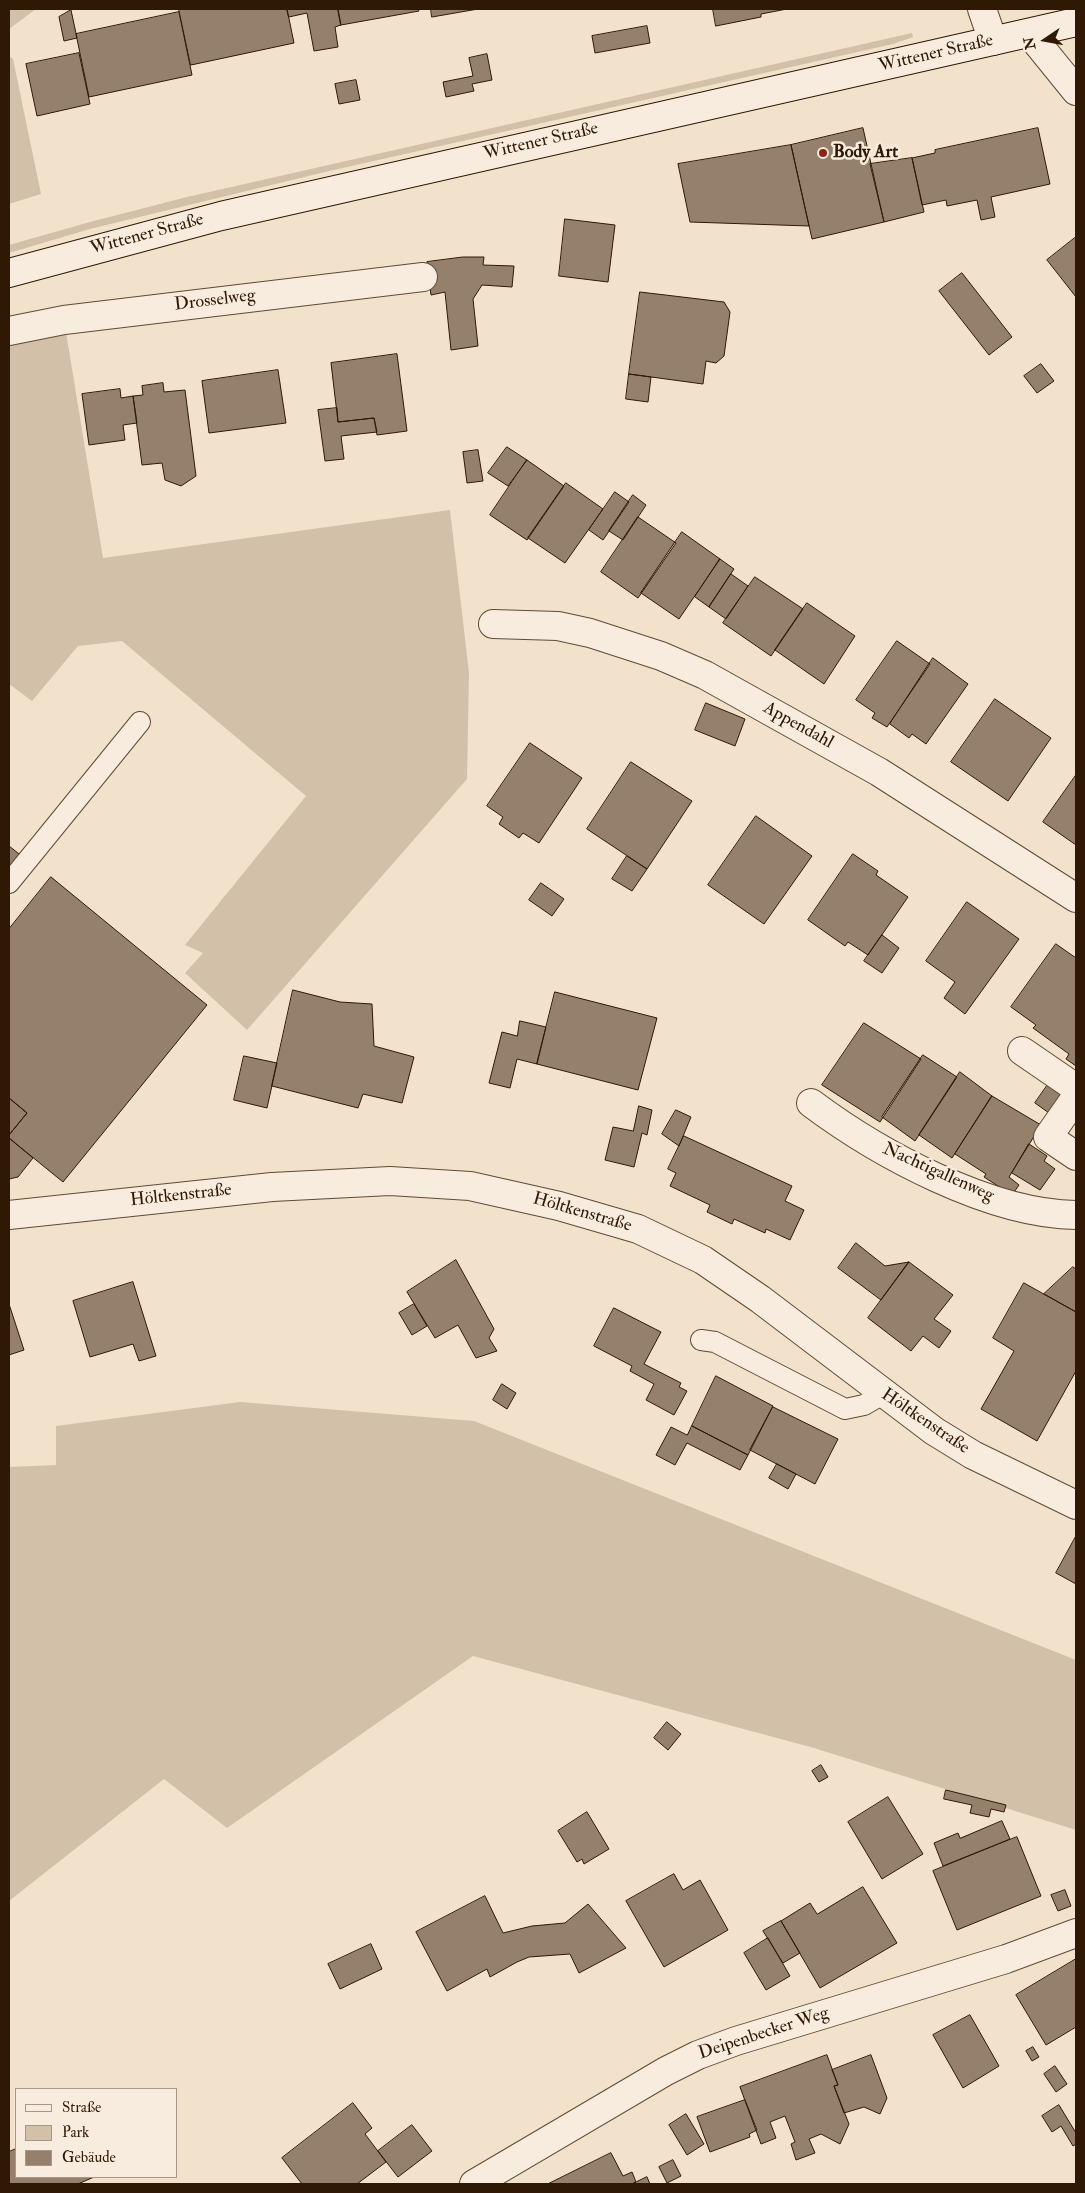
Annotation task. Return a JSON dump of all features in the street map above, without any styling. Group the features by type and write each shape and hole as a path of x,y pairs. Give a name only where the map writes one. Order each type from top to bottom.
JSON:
{"street":[{"path":"982,9 993,41"},
{"name":"Wittener Straße","path":"9,273 221,216 1076,22"},
{"path":"1029,32 1076,91"},
{"name":"Drosselweg","path":"9,331 64,320 423,277"},
{"name":"Appendahl","path":"493,624 558,626 590,633 661,656 705,675 879,772 1076,898"},
{"path":"1022,1051 1076,1088"},
{"path":"1076,1097 1048,1136 1076,1156"},
{"name":"Nachtigallenweg","path":"811,1103 860,1138 934,1175 979,1194 1020,1207 1076,1215"},
{"name":"Höltkenstraße","path":"9,1215 253,1188 370,1182 427,1182 470,1186 517,1194 638,1229 703,1260 760,1299 934,1432 973,1455 1076,1504"},
{"name":"Deipenbecker Weg","path":"474,2184 666,2071 698,2055 736,2041 1006,1959 1076,1933"}],"lane":[{"path":"9,883 140,722"},
{"path":"701,1340 714,1342 845,1409 864,1405 883,1394"}],"green space":[{"path":"9,9 36,9 9,29"},
{"path":"912,33 913,37 893,44 325,172 90,229 9,253 9,245 187,197"},
{"path":"9,56 13,59 41,194 9,204"},
{"path":"64,320 103,558 450,510 469,673 467,779 247,1030 185,973 203,953 185,945 306,796 122,641 78,646 32,701 9,684 9,335"},
{"path":"240,1402 474,1421 1076,1660 1076,1830 814,1748 473,1656 227,1828 164,1779 9,1901 9,1467 56,1465 56,1426"}],"building":[{"path":"179,9 287,9 294,43 191,65"},
{"path":"287,9 338,9 341,25 335,27 338,47 314,51 307,13 289,17"},
{"path":"338,9 418,9 419,11 341,25"},
{"path":"431,9 478,9 432,17"},
{"path":"713,9 787,9 761,14 761,17 716,26"},
{"path":"71,10 77,38 64,41 59,17"},
{"path":"179,12 192,75 89,97 76,34"},
{"path":"647,26 650,43 595,53 592,36"},
{"path":"79,53 90,104 37,116 26,64"},
{"path":"487,54 492,80 472,84 474,91 446,97 443,82 473,76 469,58"},
{"path":"356,80 360,100 339,104 335,84"},
{"path":"863,128 884,222 812,239 791,145"},
{"path":"1038,128 1050,184 991,197 995,217 981,220 977,200 947,206 946,200 922,205 912,158 935,153 935,150"},
{"path":"791,145 809,226 690,222 678,164"},
{"path":"912,158 924,212 884,222 870,164"},
{"path":"565,219 615,225 608,282 559,276"},
{"path":"1076,237 1076,297 1047,260"},
{"path":"463,257 484,257 483,265 514,266 512,287 482,285 473,299 478,346 451,350 445,292 431,295 427,262"},
{"path":"962,273 1012,337 989,355 939,291"},
{"path":"640,292 724,302 730,312 724,356 716,363 706,361 703,384 629,374"},
{"path":"397,354 407,431 377,435 374,418 338,422 331,363"},
{"path":"1041,364 1054,381 1037,393 1024,376"},
{"path":"278,370 286,423 209,433 202,381"},
{"path":"629,374 651,377 648,402 626,399"},
{"path":"163,383 164,392 185,390 196,476 181,486 165,480 162,463 142,465 133,396 143,395 142,386"},
{"path":"120,389 121,398 133,396 137,423 123,425 125,440 89,445 82,394"},
{"path":"337,408 338,422 374,418 377,432 341,436 344,459 325,461 318,410"},
{"path":"507,447 527,460 508,486 488,473"},
{"path":"478,450 483,481 467,483 463,452"},
{"path":"527,460 564,486 527,540 490,515"},
{"path":"566,483 603,509 565,563 528,538"},
{"path":"615,492 629,502 603,540 589,530"},
{"path":"633,495 646,505 623,540 609,531"},
{"path":"638,517 676,543 638,598 601,572"},
{"path":"682,532 720,559 679,619 641,593"},
{"path":"720,559 734,569 709,607 695,597"},
{"path":"731,574 748,586 726,619 709,607"},
{"path":"755,577 803,609 771,656 723,623"},
{"path":"807,603 855,636 824,684 775,650"},
{"path":"897,641 930,664 887,727 872,718 875,713 856,700"},
{"path":"933,658 968,684 926,744 912,734 909,738 890,724"},
{"path":"995,699 1051,738 1008,801 951,762"},
{"path":"706,703 745,719 735,746 695,730"},
{"path":"530,743 582,778 539,843 523,833 519,838 499,824 503,817 487,806"},
{"path":"631,762 692,801 647,869 587,829"},
{"path":"1076,775 1076,845 1043,822"},
{"path":"756,816 812,856 764,924 708,885"},
{"path":"9,846 23,857 9,874"},
{"path":"853,854 878,871 876,875 908,897 868,955 848,942 845,946 808,920"},
{"path":"627,856 647,869 632,891 612,879"},
{"path":"51,877 207,1005 63,1182 9,1138 9,1135 27,1113 9,1098 9,929"},
{"path":"541,883 564,899 552,916 529,900"},
{"path":"967,902 1019,939 965,1014 944,998 955,982 926,961"},
{"path":"882,935 899,948 882,973 864,961"},
{"path":"1056,944 1076,958 1076,1066 1066,1059 1069,1054 1033,1028 1036,1025 1011,1007"},
{"path":"293,990 340,1002 372,1004 374,1046 414,1057 402,1103 363,1094 358,1108 272,1086"},
{"path":"555,992 657,1018 638,1090 537,1064"},
{"path":"520,1021 546,1027 537,1064 517,1059 510,1088 489,1083 502,1032 517,1036"},
{"path":"864,1023 921,1059 880,1122 822,1085"},
{"path":"923,1055 957,1077 915,1141 882,1117"},
{"path":"244,1056 277,1063 267,1108 234,1100"},
{"path":"960,1072 992,1096 952,1158 919,1135"},
{"path":"1049,1083 1063,1093 1049,1113 1035,1103"},
{"path":"992,1096 1041,1125 1009,1177 1019,1185 1012,1195 984,1177 986,1174 955,1154"},
{"path":"9,1098 27,1113 9,1135"},
{"path":"639,1106 652,1110 647,1135 642,1133 634,1167 605,1160 613,1127 633,1131"},
{"path":"676,1110 691,1117 679,1146 662,1134"},
{"path":"684,1136 792,1186 785,1201 804,1210 790,1240 766,1229 765,1233 734,1219 732,1224 707,1212 710,1205 670,1186 676,1173 668,1169"},
{"path":"9,1138 33,1158 18,1177 9,1179"},
{"path":"1029,1144 1047,1156 1044,1161 1055,1169 1040,1190 1012,1173"},
{"path":"856,1243 885,1266 909,1262 881,1300 838,1268"},
{"path":"456,1260 494,1329 489,1338 497,1351 476,1358 458,1325 435,1338 407,1292"},
{"path":"909,1262 953,1295 934,1319 951,1331 939,1348 923,1336 911,1351 868,1318"},
{"path":"1073,1267 1076,1269 1076,1312 1044,1294"},
{"path":"133,1282 156,1356 139,1361 133,1344 90,1357 73,1301"},
{"path":"1024,1283 1076,1312 1076,1371 1037,1441 981,1409 1014,1351 993,1338"},
{"path":"9,1304 24,1350 9,1355"},
{"path":"414,1304 427,1326 412,1335 399,1313"},
{"path":"614,1308 661,1332 644,1364 681,1383 679,1387 687,1391 674,1415 646,1400 654,1384 630,1371 632,1366 594,1346"},
{"path":"716,1376 773,1406 748,1455 692,1426"},
{"path":"502,1384 516,1393 507,1409 493,1400"},
{"path":"773,1407 838,1439 815,1484 750,1450"},
{"path":"692,1426 748,1455 740,1470 687,1443 675,1465 656,1455 671,1427 687,1435"},
{"path":"777,1464 796,1474 788,1489 769,1478"},
{"path":"1076,1536 1076,1584 1056,1573"},
{"path":"667,1722 681,1734 668,1750 654,1738"},
{"path":"821,1765 828,1777 819,1782 812,1771"},
{"path":"946,1790 1006,1805 1004,1812 991,1809 989,1817 970,1813 972,1805 944,1799"},
{"path":"888,1797 923,1854 882,1879 848,1822"},
{"path":"587,1812 609,1849 584,1864 582,1859 577,1862 558,1831"},
{"path":"1002,1821 1010,1839 943,1866 934,1843 958,1833 960,1838"},
{"path":"1017,1837 1041,1896 957,1930 933,1871"},
{"path":"674,1874 683,1890 700,1880 728,1930 664,1967 626,1901"},
{"path":"863,1887 897,1943 820,1988 781,1921 810,1903 817,1914"},
{"path":"1065,1890 1071,1906 1058,1911 1051,1895"},
{"path":"485,1896 503,1933 532,1926 565,1923 588,1904 626,1948 579,1973 570,1954 529,1957 490,1977 487,1969 447,1991 416,1932"},
{"path":"781,1921 800,1953 783,1963 763,1931"},
{"path":"768,1938 790,1976 766,1990 744,1953"},
{"path":"371,1944 382,1969 340,1989 328,1964"},
{"path":"1076,1959 1076,2027 1046,2045 1016,1995"},
{"path":"970,2015 999,2066 963,2088 933,2035"},
{"path":"1033,2047 1039,2057 1032,2061 1026,2051"},
{"path":"827,2055 838,2085 834,2086 849,2124 840,2144 821,2134 809,2139 815,2153 796,2160 791,2144 795,2142 785,2116 770,2122 776,2138 761,2144 740,2087"},
{"path":"871,2055 887,2098 880,2114 864,2107 844,2113 834,2086 838,2085 832,2070"},
{"path":"1055,2066 1067,2084 1056,2092 1044,2074"},
{"path":"745,2100 757,2130 749,2134 750,2137 710,2152 697,2117"},
{"path":"353,2103 372,2128 365,2134 386,2162 357,2184 302,2184 282,2158"},
{"path":"1059,2105 1076,2133 1076,2144 1073,2146 1061,2126 1052,2132 1042,2116"},
{"path":"686,2114 704,2144 687,2155 669,2125"},
{"path":"412,2125 432,2151 398,2177 378,2151"},
{"path":"15,2149 15,2178 92,2178 78,2184 9,2184 9,2152"},
{"path":"611,2153 623,2176 632,2172 636,2182 632,2184 548,2184"},
{"path":"673,2160 681,2176 667,2183 659,2167"},
{"path":"647,2177 650,2184 632,2184 636,2182"}],"place":[{"name":"Body Art","path":"823,153"}]}
